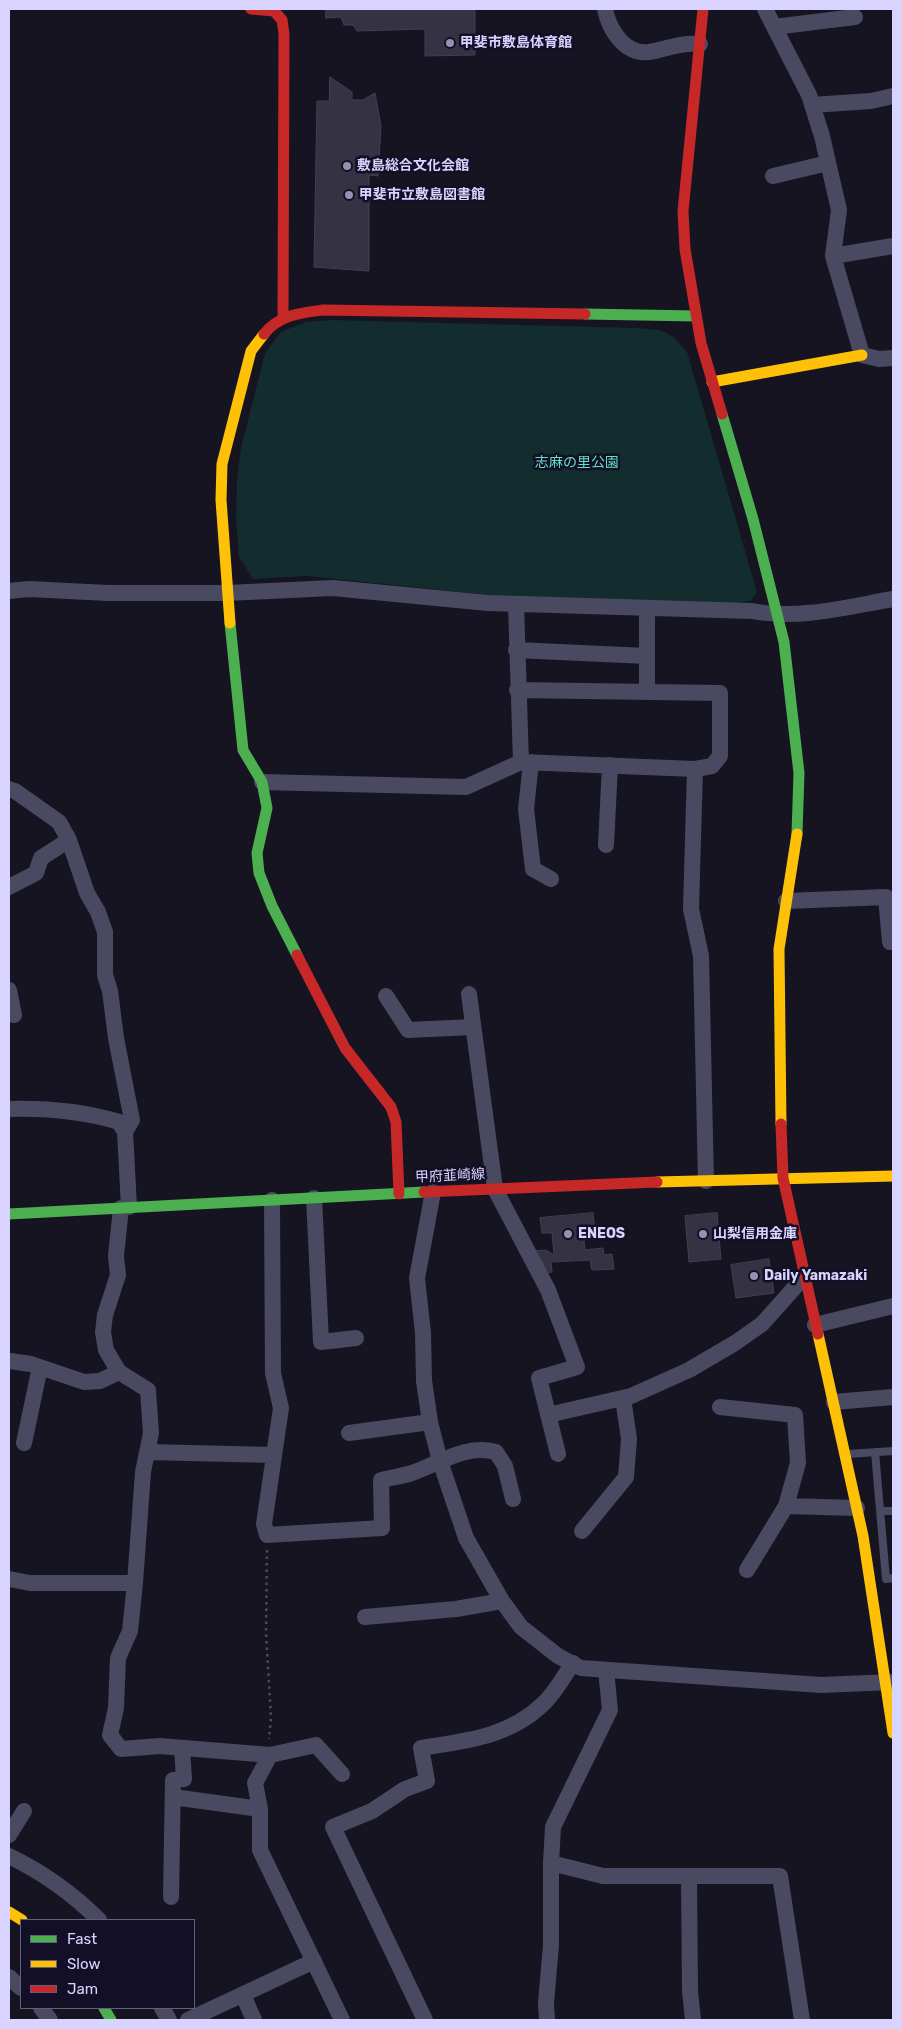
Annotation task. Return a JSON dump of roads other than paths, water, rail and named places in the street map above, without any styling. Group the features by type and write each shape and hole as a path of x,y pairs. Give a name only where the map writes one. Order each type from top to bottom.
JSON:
{"street":[{"path":"251,9 274,12 282,20 284,34 283,318"},
{"path":"605,9 614,33 634,50 648,52 686,42 700,44"},
{"path":"703,9 683,211 684,249 701,343 753,519 784,642 798,773 799,820 779,958 779,1075 783,1178 857,1508 890,1682 893,1734"},
{"path":"765,9 809,95 812,105 839,210 833,256 862,355"},
{"path":"774,27 856,17"},
{"path":"812,105 871,102 893,96"},
{"path":"773,176 828,163"},
{"path":"833,256 893,246"},
{"path":"399,1194 396,1122 390,1107 380,1091 345,1048 272,906 259,873 257,853 267,808 262,782 243,750 240,733 221,500 222,464 251,351 262,335 277,320 299,312 324,310 696,316"},
{"path":"712,382 862,355 893,358"},
{"path":"9,591 29,589 108,593 227,592 333,588 516,604 752,611 777,616 833,610 893,599"},
{"path":"516,604 517,690 526,762 526,809 533,869 551,879"},
{"path":"647,609 647,692"},
{"path":"516,650 647,656"},
{"path":"262,782 466,786 526,762 695,769 712,766 720,756 720,693 517,690"},
{"path":"606,846 610,766"},
{"path":"695,769 691,909 701,956 706,1181"},
{"path":"9,790 15,791 59,822 69,840 87,893 98,912 105,932 105,975 110,991 116,1038 132,1120 125,1132 125,1207 116,1256 118,1275 105,1315 103,1332 106,1350 119,1372 148,1390 151,1434 143,1472 130,1631 118,1658 116,1708 110,1735 121,1748 160,1746 270,1755 316,1744 342,1774"},
{"path":"9,887 36,873 41,858 69,840"},
{"path":"786,901 886,897 890,942 893,941"},
{"path":"9,990 14,1015"},
{"path":"469,994 495,1190 548,1290 577,1367 539,1378 558,1454"},
{"path":"386,996 408,1030 473,1027"},
{"path":"9,1108 55,1108 94,1114 119,1122 125,1132"},
{"name":"甲府韮崎線","path":"9,1214 433,1192 783,1178 893,1176"},
{"path":"433,1192 417,1278 423,1332 424,1382 430,1422 440,1460 466,1538 502,1602 521,1627 558,1656 581,1668 821,1685 890,1682"},
{"path":"314,1198 320,1342 356,1338"},
{"path":"272,1200 273,1373 281,1408 264,1524 267,1535 382,1528 382,1480 412,1472 464,1451 486,1450 496,1452 505,1466 513,1499"},
{"path":"548,1415 623,1398 689,1370 735,1343 762,1324 804,1277"},
{"path":"815,1325 893,1306"},
{"path":"10,1360 40,1367 84,1382 100,1381 119,1372"},
{"path":"24,1443 40,1367"},
{"path":"834,1402 893,1397"},
{"path":"582,1531 626,1477 629,1439 623,1398"},
{"path":"720,1407 795,1415 798,1463 786,1506 747,1570"},
{"path":"349,1434 430,1422"},
{"path":"147,1452 274,1455"},
{"path":"786,1506 857,1508"},
{"path":"9,1579 30,1582 135,1582"},
{"path":"365,1617 456,1609 502,1602"},
{"path":"425,2020 333,1827 372,1811 405,1789 427,1781 420,1748 488,1737 508,1728 543,1704 573,1663"},
{"path":"547,2020 546,2003 551,1945 553,1826 610,1710 606,1670"},
{"path":"171,1897 173,1780 184,1779 182,1748"},
{"path":"270,1755 255,1783 260,1809 260,1850 342,2020"},
{"path":"173,1797 260,1809"},
{"path":"9,1835 24,1811"},
{"path":"9,1856 34,1868 98,1919"},
{"path":"551,1863 603,1876 780,1876 802,2020"},
{"path":"689,1877 690,1991 693,2020"},
{"path":"9,1912 20,1919"},
{"path":"188,2020 314,1962"},
{"path":"9,1977 20,1987"},
{"path":"243,1995 254,2020"},
{"path":"42,2009 50,2020"},
{"path":"105,2009 111,2020"},
{"path":"163,2009 169,2020"}],"lane":[{"path":"846,1454 893,1451"},
{"path":"875,1452 886,1579 893,1578"},
{"path":"880,1512 893,1511"}],"place":[{"name":"甲斐市敷島体育館","path":"450,43"},
{"name":"敷島総合文化会館","path":"347,166"},
{"name":"甲斐市立敷島図書館","path":"349,195"},
{"name":"ENEOS","path":"568,1234"},
{"name":"山梨信用金庫","path":"703,1234"},
{"name":"Daily Yamazaki","path":"754,1276"}],"park label":[{"name":"志麻の里公園","path":"577,463"}]}
